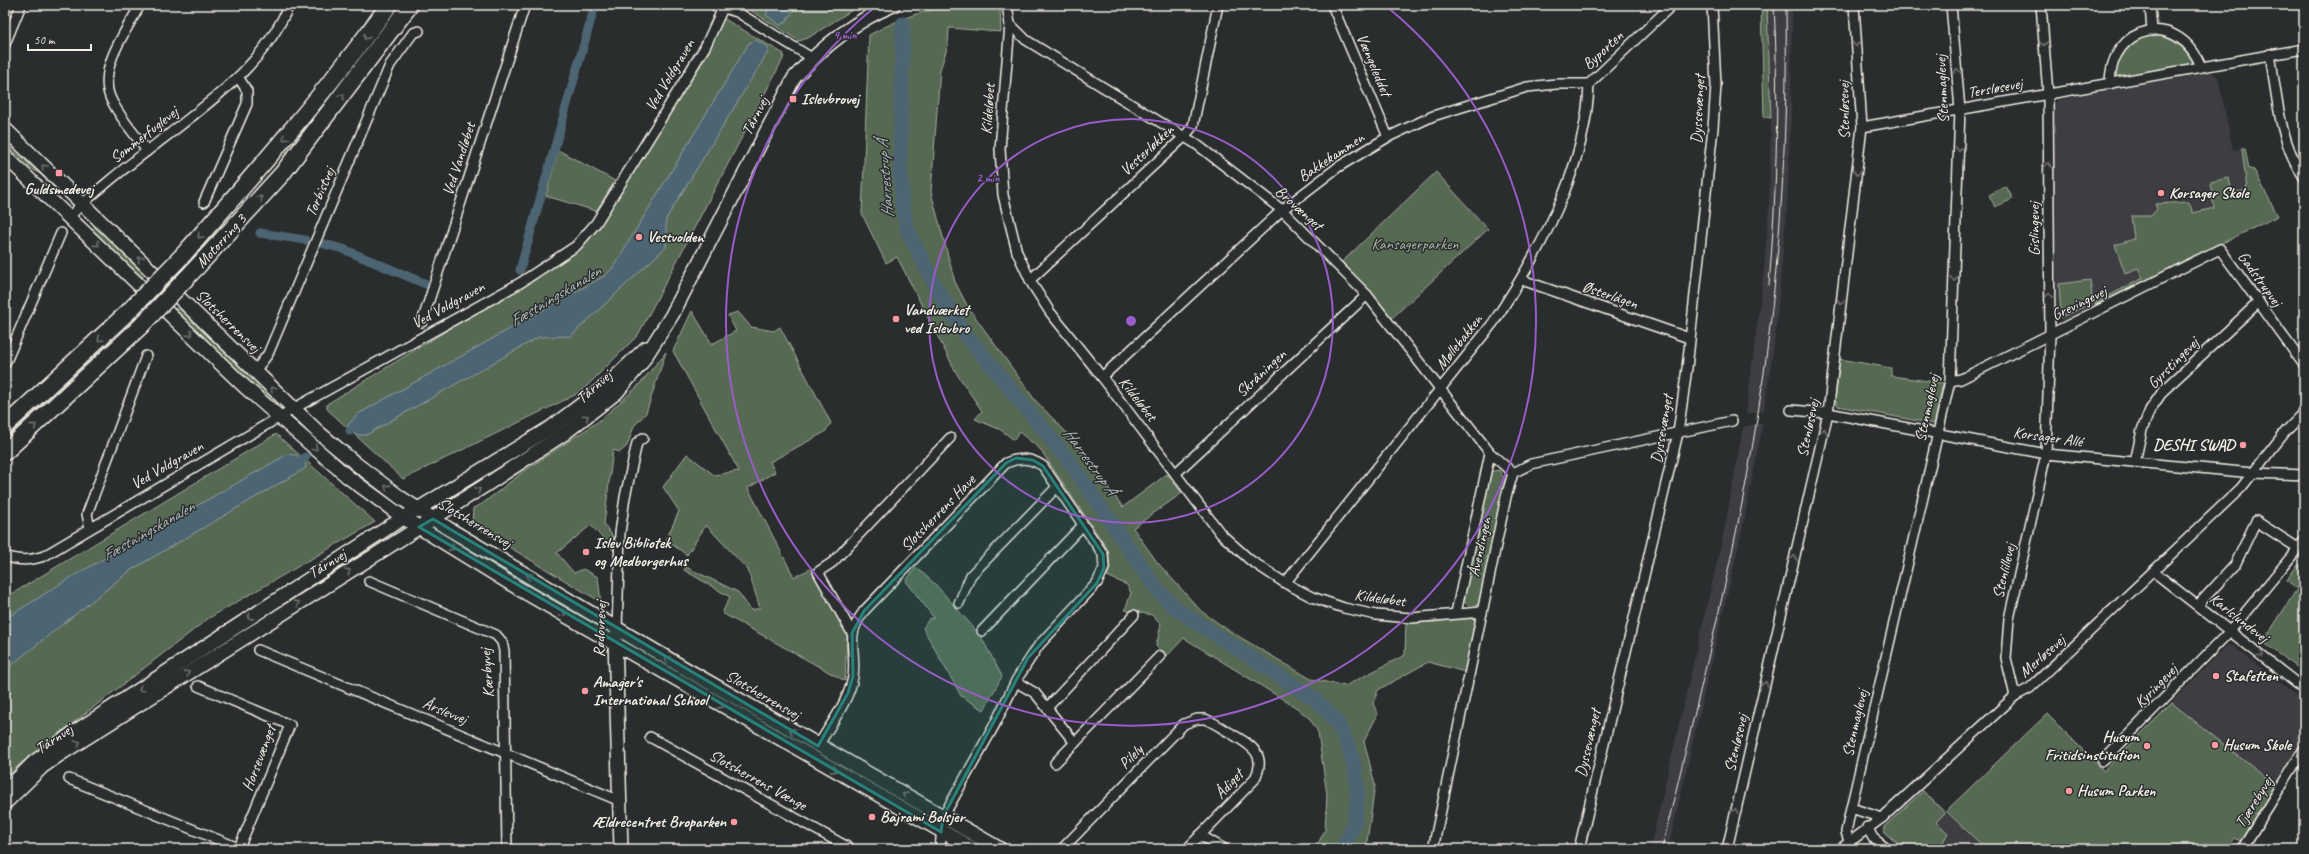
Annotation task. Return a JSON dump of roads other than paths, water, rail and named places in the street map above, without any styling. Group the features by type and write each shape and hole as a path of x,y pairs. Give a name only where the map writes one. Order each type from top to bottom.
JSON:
{"highway":[{"name":"Motorring 3","path":"5,426 128,312 183,255 266,161 350,58 389,5"},
{"name":"Motorring 3","path":"5,452 142,326 282,174 410,5"}],"street":[{"path":"5,44 21,5"},
{"path":"140,5 112,58 108,83 109,96 115,107 147,151"},
{"name":"Sommerfuglevej","path":"69,217 83,203 239,78 272,37 289,5"},
{"name":"Ved Vandløbet","path":"422,322 525,5"},
{"name":"Tårnvej","path":"5,804 42,767 59,755 433,519 565,433 616,393 640,366 672,315 794,78 812,58 856,24 893,5"},
{"name":"Kildeløbet","path":"1007,5 1010,24 1000,149 1003,195 1017,252 1030,280 1050,312 1176,473 1221,534 1250,560 1285,583 1312,597 1338,606 1376,615 1411,618 1482,612"},
{"name":"Vesterløkken","path":"1030,280 1184,137 1193,126 1218,5"},
{"name":"Vængeleddet","path":"1332,5 1388,138"},
{"name":"Byporten","path":"1589,84 1672,5"},
{"name":"Dyssevænget","path":"1579,849 1678,433 1714,121 1716,85 1712,5"},
{"name":"Stenløsevej","path":"1727,849 1828,413 1862,127 1854,5"},
{"name":"Stenmaglevej","path":"1849,841 1846,832 1851,808 1950,381 1960,110 1951,5"},
{"name":"Gislingevej","path":"2041,5 2048,94 2050,334 2046,454"},
{"path":"2150,5 2152,31"},
{"path":"719,6 750,20 812,58"},
{"name":"Ved Voldgraven","path":"5,556 16,560 31,560 44,556 278,417 520,283 576,246 596,223 705,47 719,6"},
{"name":"Brovænget","path":"1010,24 1026,40 1184,137 1282,210 1367,295 1490,453 1514,473"},
{"name":"Torbistvej","path":"255,371 268,354 390,64 413,33 419,31"},
{"path":"2110,84 2110,69 2115,55 2120,48 2125,42 2137,34 2152,31 2166,32 2178,36 2188,44 2196,55 2201,67"},
{"name":"Tersløsevej","path":"1862,127 2110,84 2270,54 2304,51"},
{"path":"2270,54 2285,137 2290,153 2304,177"},
{"path":"204,202 247,104 247,91 239,78"},
{"name":"Bakkekammen","path":"1102,377 1282,210 1338,167 1388,138 1433,116 1527,87 1556,84 1589,84"},
{"name":"Møllebakken","path":"1285,583 1493,323 1522,280 1546,234 1578,153 1588,105 1589,84"},
{"name":"Slotsherrensvej","path":"5,129 83,203 293,409 355,464 433,519 617,629 818,746 1000,849"},
{"name":"Slotsherrensvej","path":"5,156 278,417 348,477 404,518 615,644 973,849"},
{"path":"5,364 61,233"},
{"name":"Grevingevej","path":"1950,381 1960,379 2220,249"},
{"name":"Gadstrupvej","path":"2220,249 2304,365"},
{"name":"Østerlågen","path":"1522,280 1690,338"},
{"name":"Skråningen","path":"1176,473 1367,295"},
{"name":"Gyrstingevej","path":"2135,462 2142,430 2150,410 2163,391 2259,302"},
{"name":"Tårnvej","path":"5,791 33,763 73,734 404,518 553,426 606,386 655,341"},
{"path":"90,528 88,514 146,356"},
{"name":"Korsager Allé","path":"1791,410 1828,413 2046,454 2253,473 2304,475"},
{"name":"Merløsevej","path":"1840,849 1867,827 1882,818 2015,696 2030,688 2154,572 2241,488 2286,431 2304,413"},
{"path":"1514,473 1531,464 1732,421"},
{"name":"Rødovrevej","path":"621,849 615,644 617,629 620,533 624,503 637,443 643,438"},
{"name":"Slotsherrens Have","path":"818,746 848,693 853,676 852,633 818,572 833,562 950,438"},
{"name":"Åvendingen","path":"1456,613 1490,453"},
{"name":"Stenlillevej","path":"2015,696 2006,658 2009,619 2046,454"},
{"name":"Slotsherrens Have","path":"852,633 864,611 1006,463 1016,458 1033,460 1043,466 1103,554 1104,565 1101,577 1038,645 1028,658 994,726 943,816"},
{"name":"Åvendingen","path":"1433,849 1506,497 1514,473"},
{"path":"959,603 971,575 1057,487"},
{"path":"2198,605 2235,565 2256,521 2298,548"},
{"path":"982,631 1083,525"},
{"name":"Kyringevej","path":"2103,761 2230,631 2304,541"},
{"name":"Karlslundevej","path":"2154,572 2304,689"},
{"name":"Kærbyvej","path":"368,581 496,635 502,642 504,651 507,849"},
{"path":"1047,708 1134,615"},
{"name":"Årslevvej","path":"258,650 505,751 620,801"},
{"path":"1055,763 1160,656"},
{"path":"1016,682 1035,693 1075,743"},
{"name":"Horsevænget","path":"69,780 240,849 290,725 198,686"},
{"name":"Pilely","path":"1062,849 1184,724 1196,719 1205,719 1231,734"},
{"name":"Ådiget","path":"1187,849 1254,780 1258,774 1260,766 1256,752 1252,746 1231,734"},
{"name":"Slotsherrens Vænge","path":"650,737 851,849"},
{"name":"Tjærebyvej","path":"2242,849 2304,750"},
{"path":"1851,808 1882,818"},
{"path":"940,849 943,816"},
{"path":"1867,827 1873,838 1887,849"},
{"path":"1200,835 1224,849"}],"water":[{"path":"770,5 797,5 786,22 780,25 766,15"},
{"path":"756,40 768,47 768,52 666,219 666,247 571,336 539,337 366,435 355,435 348,425 358,414 604,276 612,269 749,43"},
{"path":"288,454 295,455 303,459 306,468 131,570 5,670 5,619 68,579"}],"waterway":[{"path":"520,270 595,5"},
{"name":"Harrestrup Å","path":"903,24 900,159 903,210 908,231 939,293 964,332 1069,461 1156,588 1176,609 1315,699 1337,723 1348,746 1353,761 1357,792 1357,807 1354,822 1349,836 1341,849"},
{"path":"260,233 305,240"},
{"path":"324,244 343,249 426,284"},
{"name":"Fæstningskanalen","path":"350,431 363,423"},
{"name":"Fæstningskanalen","path":"292,465 306,457"}],"tram line":[{"path":"1769,285 1774,215 1777,110 1774,5"},
{"path":"1662,849 1725,585 1747,478 1764,373 1771,320 1780,215 1785,110 1786,5"}],"place":[{"name":"Islevbrovej","path":"793,99"},
{"name":"Guldsmedevej","path":"59,173"},
{"name":"Korsager Skole","path":"2161,193"},
{"name":"Vestvolden","path":"639,237"},
{"name":"Vandværket ved Islevbro","path":"896,319"},
{"name":"DESHI SWAD","path":"2243,445"},
{"name":"Islev Bibliotek og Medborgerhus","path":"586,552"},
{"name":"Stafetten","path":"2216,676"},
{"name":"Amager's International School","path":"585,691"},
{"name":"Husum Skole","path":"2215,745"},
{"name":"Husum Fritidsinstitution","path":"2147,746"},
{"name":"Husum Parken","path":"2069,791"},
{"name":"Bajrami Bolsjer","path":"872,817"},
{"name":"Ældrecentret Broparken","path":"734,822"}],"park label":[{"name":"Kansagerparken","path":"1415,244"}]}
